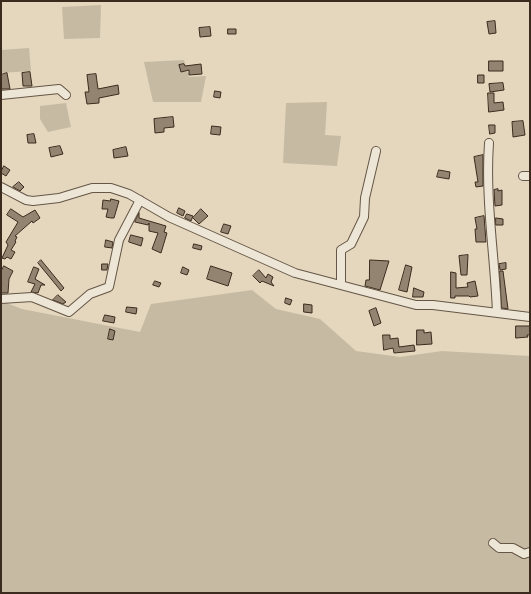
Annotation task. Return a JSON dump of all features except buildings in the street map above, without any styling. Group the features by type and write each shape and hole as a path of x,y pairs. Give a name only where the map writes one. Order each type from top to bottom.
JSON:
{"street":[{"path":"1,95 59,89 66,95"},
{"path":"489,143 489,207 495,270 497,313"},
{"path":"341,285 341,250 351,244 364,217 366,198 376,151"},
{"path":"1,187 26,200 33,201 59,198 92,188 111,188 129,194 169,217 295,273 416,305 433,305 530,318"},
{"path":"1,300 32,297 69,312 90,294 109,287 119,240 140,200"},
{"path":"493,543 499,548 513,548 524,554 530,552"}],"shaded area":[{"path":"101,5 100,38 64,39 62,7"},
{"path":"29,48 31,71 1,73 1,50"},
{"path":"184,60 189,77 206,76 201,102 153,102 144,62"},
{"path":"327,102 325,135 341,136 337,166 283,163 286,103"},
{"path":"66,103 71,127 48,132 40,119 40,106"},
{"path":"252,290 276,309 320,319 356,351 400,357 442,351 530,356 530,593 1,593 1,301 22,309 140,332 151,304"}]}
